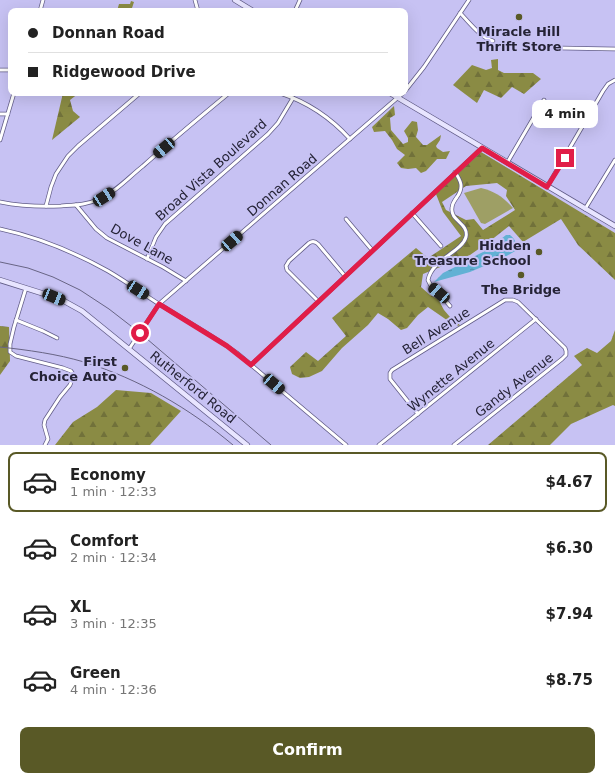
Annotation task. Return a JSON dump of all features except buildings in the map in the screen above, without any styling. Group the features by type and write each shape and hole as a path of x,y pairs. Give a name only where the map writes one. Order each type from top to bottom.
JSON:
{"street":[{"path":"235,0 247,8"},
{"name":"Donnan Road","path":"408,87 424,67 469,0"},
{"path":"460,13 482,35 493,41"},
{"path":"560,48 615,49"},
{"path":"547,187 603,91 608,84 615,80"},
{"path":"0,140 13,96"},
{"path":"46,206 54,180 68,156 136,96"},
{"path":"0,202 24,206 46,206 76,205 97,200 112,192 225,96"},
{"path":"288,96 309,106 324,116 350,139"},
{"path":"395,96 615,226"},
{"name":"Broad Vista Boulevard","path":"147,259 156,237 165,224 268,134 278,123 293,98"},
{"name":"Donnan Road","path":"129,349 159,304 398,98"},
{"path":"507,163 544,100"},
{"path":"0,114 8,114"},
{"path":"251,365 482,148"},
{"path":"585,209 615,160"},
{"path":"450,306 431,286 428,280 430,273 435,267 462,244 466,238 464,226 452,212 453,203 461,188 460,181 455,172"},
{"name":"Dove Lane","path":"76,205 102,234 186,281"},
{"path":"412,213 441,246"},
{"path":"346,219 372,250"},
{"path":"0,229 34,238 78,255 107,271 227,346 346,445"},
{"path":"318,301 287,270 286,266 289,261 308,243 315,242 318,244 345,276"},
{"name":"Rutherford Road","path":"0,280 54,297 73,306 90,317 247,445"},
{"path":"26,288 16,320 10,344 10,351 16,356 63,368 73,374 70,385 45,420 44,425 48,439 45,445"},
{"name":"Bell Avenue","path":"418,414 390,378 390,373 392,370 505,300 516,300 536,319"},
{"name":"Wynette Avenue","path":"379,445 536,319"},
{"name":"Gandy Avenue","path":"454,445 566,356 567,353 565,348 536,319"},
{"path":"16,320 57,338"}],"green space":[{"path":"131,1 134,2 132,8 118,8 119,4 130,4"},
{"path":"498,59 498,70 504,73 533,73 541,79 524,94 512,87 501,98 484,90 477,103 453,85 472,65 486,70 492,68 491,60"},
{"path":"62,96 75,96 70,100 73,111 80,117 52,140"},
{"path":"394,106 395,115 390,118 391,130 403,144 408,142 408,138 404,131 412,121 417,122 418,130 416,137 423,145 427,145 441,135 436,146 443,152 450,151 446,159 437,159 426,171 421,173 416,168 401,168 397,163 405,155 397,149 385,131 374,132 372,127"},
{"path":"481,152 615,233 615,280 578,245 561,219 523,242 509,226 470,255 423,274 421,287 430,295 438,299 444,310 461,326 454,325 428,307 418,315 407,328 401,330 378,313 368,325 342,348 322,371 309,377 300,378 292,374 290,367 306,352 318,361 346,336 332,318 416,248 428,258 461,236 443,212 436,194","holes":["497,183 507,190 506,196 515,210 483,230 474,219 466,220 446,210 442,202 466,186"]},
{"path":"481,188 498,195 513,208 485,224 481,223 464,193"},
{"path":"0,326 9,327 10,361 0,375"},
{"path":"615,330 615,406 613,405 571,424 550,445 488,445 582,365 574,356 587,348 597,353 611,341"},
{"path":"116,390 151,393 181,411 150,445 55,445 73,422 97,407"}],"water":[{"path":"506,235 510,235 514,240 517,250 503,258 470,272 434,282 443,273 491,248"}],"railway":[{"path":"0,262 28,268 53,277 80,290 109,309 140,333 271,445"},
{"path":"0,347 21,349 74,359 124,377 144,386 181,407 233,445"}],"place":[{"name":"Miracle Hill Thrift Store","path":"519,17"},
{"name":"Hidden Treasure School","path":"539,252"},
{"name":"The Bridge","path":"521,275"},
{"name":"First Choice Auto","path":"125,368"}],"route":[{"path":"140,333 159,304 227,346 251,365 482,148 547,187 565,158"}]}
